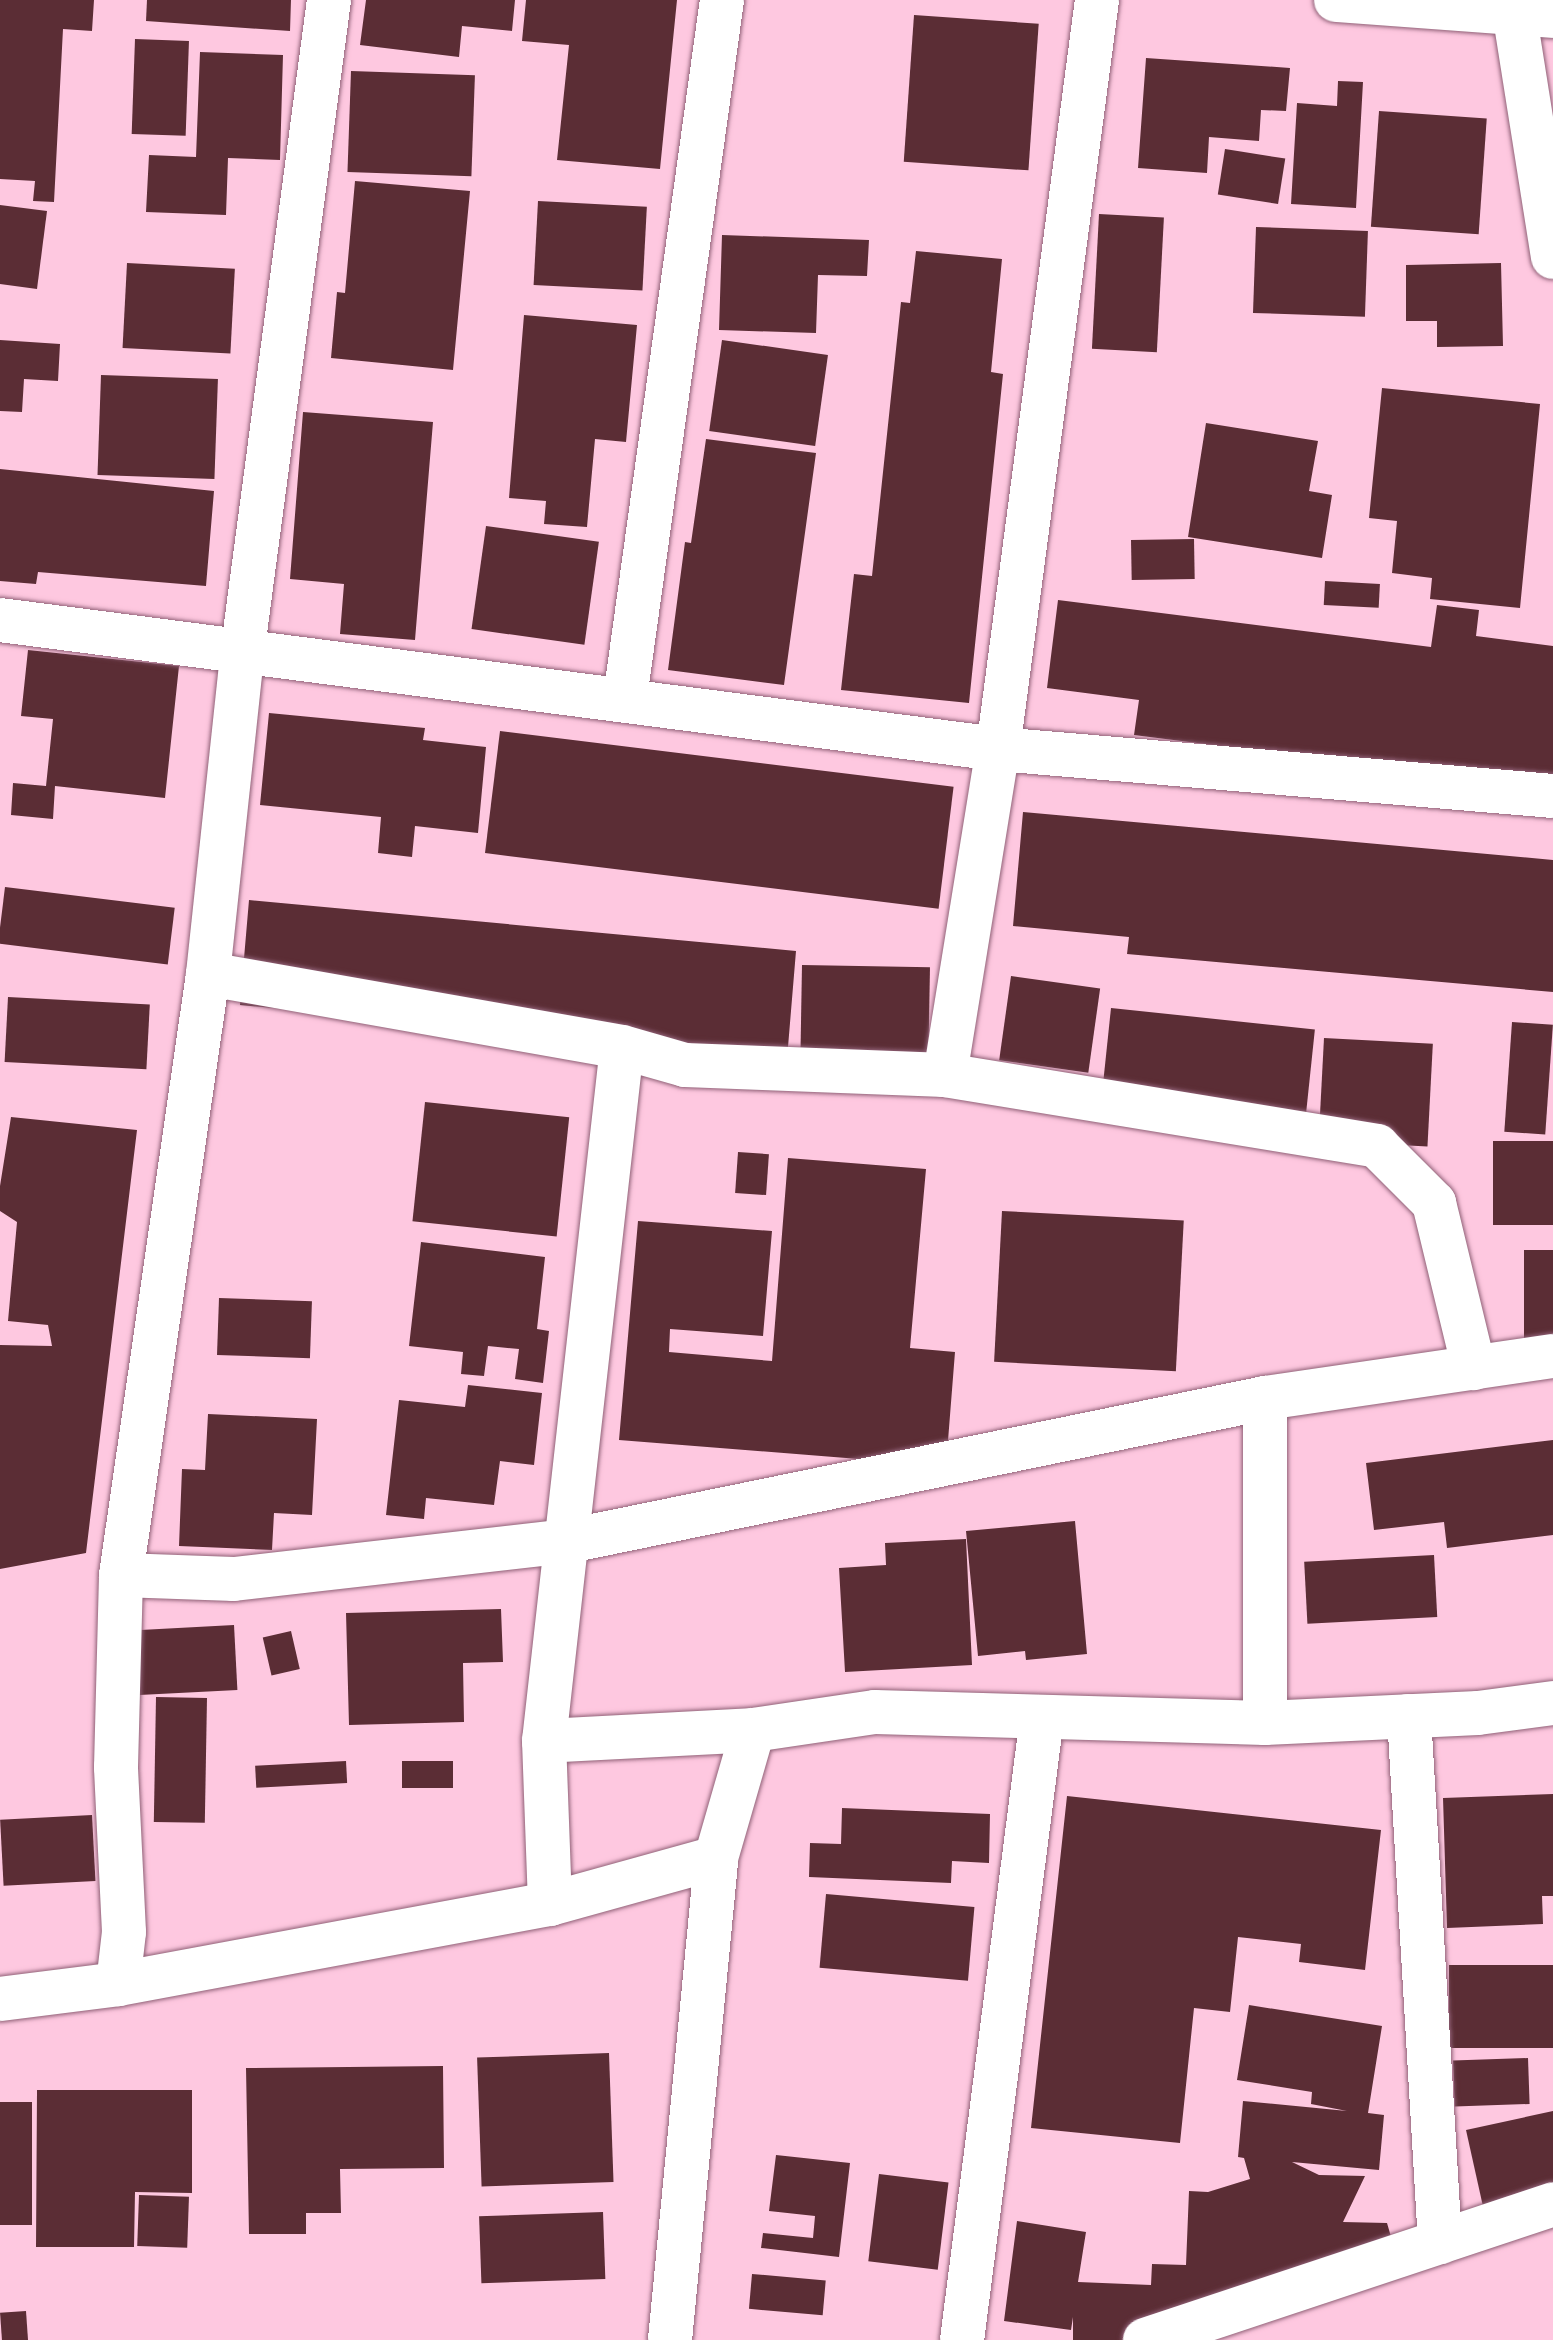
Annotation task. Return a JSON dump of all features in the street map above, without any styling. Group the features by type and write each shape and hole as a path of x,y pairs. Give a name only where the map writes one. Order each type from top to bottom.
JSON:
{"street":[{"path":"118,1984 124,1932 116,1767 121,1575 208,974 243,647 329,0"},
{"path":"625,698 722,0"},
{"path":"945,1075 998,749 1097,0"},
{"path":"1336,0 1534,14 1553,257"},
{"path":"0,620 243,647 998,749 1553,796"},
{"path":"208,974 622,1047 685,1065 945,1075 1377,1146 1434,1203 1474,1368"},
{"path":"550,1904 544,1741 569,1541 622,1047"},
{"path":"121,1575 234,1579 569,1541 1265,1398 1553,1356"},
{"path":"1265,1398 1265,1723"},
{"path":"544,1741 753,1730 875,1712 1265,1723 1409,1716 1553,1703"},
{"path":"1409,1716 1440,2242"},
{"path":"962,2340 1042,1717"},
{"path":"670,2340 716,1858 753,1730"},
{"path":"0,1999 118,1984 550,1904 716,1858"},
{"path":"1145,2340 1553,2204"}],"building":[{"path":"0,0 94,0 92,31 63,29 54,202 33,201 35,181 0,179"},
{"path":"147,0 291,0 290,31 146,21"},
{"path":"366,0 515,0 512,31 462,26 459,57 360,45"},
{"path":"526,0 677,0 660,169 557,160 569,45 522,41"},
{"path":"914,15 1039,24 1028,170 904,162"},
{"path":"135,39 189,41 186,136 132,134"},
{"path":"200,52 283,55 280,160 228,158 226,215 146,212 149,155 196,157"},
{"path":"1146,58 1290,68 1286,111 1261,110 1259,141 1209,137 1207,173 1138,168"},
{"path":"351,71 475,75 471,176 347,172"},
{"path":"1338,81 1363,82 1356,208 1291,204 1297,103 1337,106"},
{"path":"1379,111 1487,119 1479,234 1371,227"},
{"path":"1225,149 1285,159 1278,204 1218,194"},
{"path":"355,181 470,191 453,370 331,358 337,292 345,293"},
{"path":"538,201 647,207 642,291 534,285"},
{"path":"0,205 47,211 37,289 0,284"},
{"path":"1099,214 1164,217 1157,352 1092,349"},
{"path":"1256,227 1368,231 1365,317 1253,313"},
{"path":"722,235 869,240 867,276 818,275 816,333 719,330"},
{"path":"916,251 1002,259 991,372 1003,374 969,703 841,690 854,574 872,576 901,302 910,303"},
{"path":"127,263 235,269 230,354 123,348"},
{"path":"1501,263 1503,346 1437,347 1437,321 1406,321 1406,265"},
{"path":"524,315 637,325 626,442 595,439 587,527 544,524 546,501 509,498"},
{"path":"0,340 60,344 58,381 24,379 22,412 0,411"},
{"path":"722,340 828,355 815,446 709,431"},
{"path":"101,375 218,379 214,479 98,475"},
{"path":"1382,388 1540,404 1520,608 1430,599 1432,578 1392,573 1397,521 1369,518"},
{"path":"303,412 433,422 415,640 340,634 344,584 290,579"},
{"path":"1206,423 1318,441 1309,491 1332,495 1322,558 1188,537"},
{"path":"706,439 816,453 784,685 668,670 685,542 691,543"},
{"path":"0,469 214,491 206,586 38,572 36,584 0,581"},
{"path":"486,526 599,542 584,645 472,629"},
{"path":"1194,539 1195,579 1132,580 1131,540"},
{"path":"1325,581 1380,584 1379,608 1324,605"},
{"path":"1058,600 1431,647 1437,605 1479,610 1476,636 1553,646 1553,788 1134,735 1139,700 1047,688"},
{"path":"28,650 179,666 165,798 55,786 53,819 11,815 13,783 46,786 53,719 21,716"},
{"path":"269,713 425,728 423,740 486,747 478,833 415,826 412,857 378,853 381,817 260,805"},
{"path":"500,731 954,787 939,909 485,853"},
{"path":"1023,812 1553,860 1553,992 1127,954 1129,937 1013,926"},
{"path":"5,887 175,908 168,964 0,944"},
{"path":"249,900 796,951 785,1083 527,1030 240,1005"},
{"path":"802,965 930,967 928,1052 801,1050"},
{"path":"1011,976 1100,989 1088,1073 999,1060"},
{"path":"8,997 150,1004 146,1069 5,1062"},
{"path":"1111,1008 1315,1029 1303,1143 1099,1121"},
{"path":"1512,1022 1553,1025 1545,1135 1504,1132"},
{"path":"1324,1038 1433,1044 1427,1147 1319,1141"},
{"path":"425,1102 569,1117 557,1236 412,1221"},
{"path":"11,1117 137,1130 86,1553 0,1569 0,1345 52,1346 48,1325 8,1321 17,1222 0,1211 0,1186"},
{"path":"1493,1141 1553,1141 1553,1225 1493,1225"},
{"path":"738,1152 769,1154 766,1195 735,1193"},
{"path":"788,1158 926,1169 910,1348 955,1352 946,1466 619,1440 638,1221 772,1231 763,1336 670,1329 669,1352 772,1361"},
{"path":"1002,1211 1184,1221 1176,1371 994,1362"},
{"path":"421,1242 545,1257 537,1329 549,1331 543,1383 515,1379 519,1349 488,1346 484,1376 461,1374 463,1352 409,1346"},
{"path":"1524,1250 1553,1250 1553,1350 1524,1350"},
{"path":"219,1298 312,1301 310,1358 217,1355"},
{"path":"468,1385 542,1393 534,1465 500,1461 494,1505 426,1498 424,1519 386,1515 399,1400 465,1407"},
{"path":"208,1414 317,1419 312,1515 274,1513 272,1550 179,1546 182,1469 205,1470"},
{"path":"1553,1440 1553,1535 1447,1548 1444,1522 1374,1530 1366,1463"},
{"path":"1075,1521 1087,1654 1026,1660 1025,1651 978,1656 966,1531"},
{"path":"966,1539 972,1665 845,1672 839,1568 886,1565 885,1543"},
{"path":"1434,1555 1437,1617 1307,1624 1304,1562"},
{"path":"501,1609 503,1662 463,1663 464,1722 349,1725 346,1613"},
{"path":"234,1625 237,1690 135,1695 131,1630"},
{"path":"291,1631 300,1669 272,1676 263,1638"},
{"path":"156,1697 207,1698 205,1823 154,1822"},
{"path":"346,1761 347,1783 256,1788 255,1766"},
{"path":"402,1761 453,1761 453,1788 402,1788"},
{"path":"1553,1794 1553,1896 1542,1896 1543,1924 1447,1928 1443,1798"},
{"path":"1067,1796 1381,1830 1365,1970 1299,1962 1301,1944 1238,1937 1230,2012 1194,2008 1180,2143 1031,2128"},
{"path":"842,1808 990,1814 989,1863 952,1861 951,1883 809,1877 810,1843 841,1844"},
{"path":"92,1815 95,1881 4,1886 0,1820"},
{"path":"826,1894 974,1907 968,1981 820,1968"},
{"path":"1449,1965 1553,1965 1553,2048 1449,2048"},
{"path":"1249,2005 1382,2026 1368,2113 1384,2115 1379,2170 1292,2162 1319,2175 1365,2176 1343,2222 1387,2223 1398,2261 1159,2340 1073,2340 1073,2317 1071,2330 1004,2321 1017,2221 1086,2232 1078,2282 1151,2285 1152,2264 1186,2265 1189,2191 1208,2192 1250,2179 1244,2158 1238,2157 1243,2101 1347,2111 1311,2104 1312,2092 1237,2080"},
{"path":"609,2053 614,2182 482,2187 477,2058"},
{"path":"1528,2058 1530,2104 1455,2107 1453,2061"},
{"path":"443,2066 444,2168 340,2169 341,2213 306,2213 306,2234 249,2234 246,2068"},
{"path":"37,2090 192,2090 192,2193 135,2192 134,2247 36,2247"},
{"path":"0,2102 32,2102 32,2225 0,2225"},
{"path":"1553,2111 1553,2205 1486,2220 1466,2130"},
{"path":"776,2155 850,2163 839,2257 761,2248 763,2233 813,2238 815,2216 769,2211"},
{"path":"879,2174 948,2183 938,2270 868,2261"},
{"path":"139,2195 189,2197 187,2248 137,2246"},
{"path":"603,2212 605,2279 481,2283 479,2216"},
{"path":"752,2274 826,2280 823,2315 749,2309"},
{"path":"26,2311 28,2340 2,2340 0,2313"}]}
